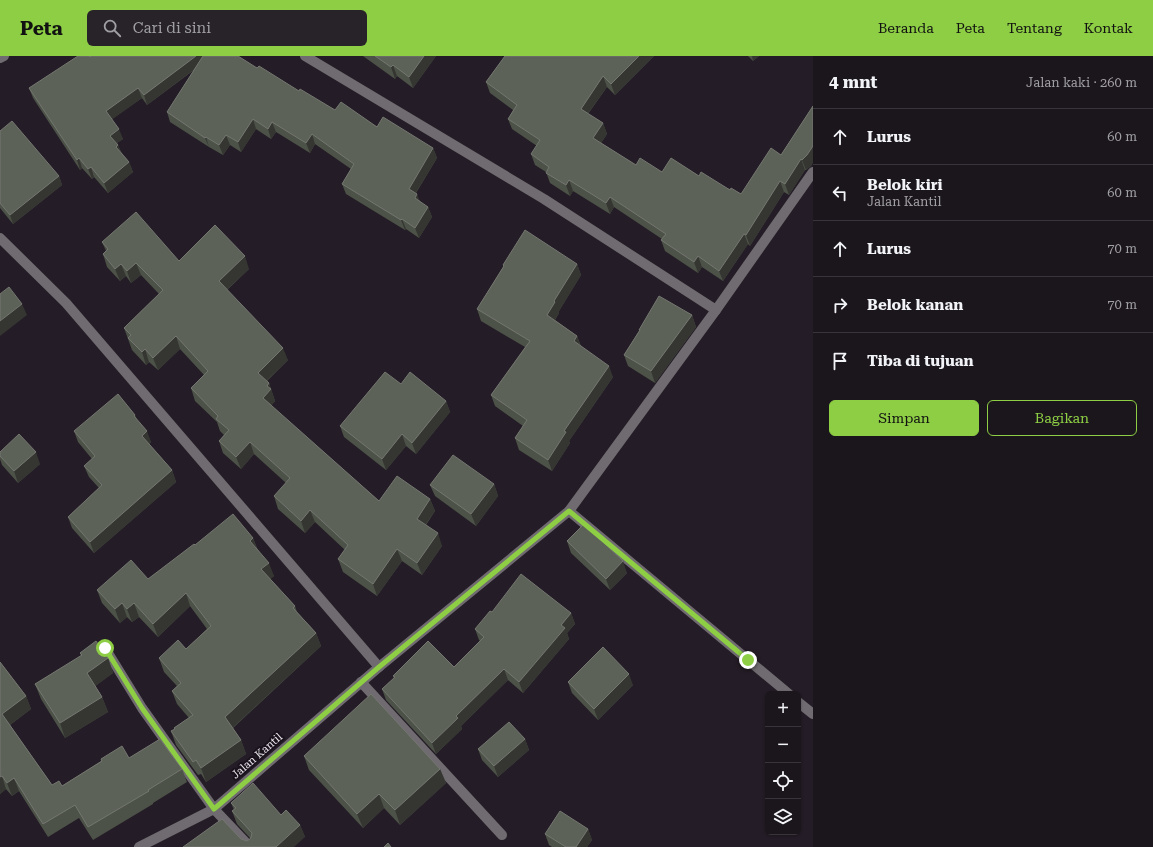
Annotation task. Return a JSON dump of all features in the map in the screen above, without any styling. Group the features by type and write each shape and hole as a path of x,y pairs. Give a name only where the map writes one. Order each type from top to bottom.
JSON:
{"street":[{"path":"0,58 4,56"},
{"path":"305,56 544,199 716,310"},
{"name":"Jalan Kantil","path":"139,847 214,809 361,682 569,511 716,310 813,172"},
{"path":"0,238 66,303 379,667"},
{"path":"569,511 785,691"},
{"path":"105,648 142,708 214,809 250,847"},
{"path":"361,682 502,835"},
{"path":"801,704 813,714"}],"building":[{"path":"78,56 196,56 144,95 138,88 106,111 119,129 110,136 118,145 116,147 129,162 104,183 91,167 88,169 79,158 77,160 29,88"},
{"path":"203,56 238,56 257,68 259,66 299,91 300,89 335,110 341,102 377,127 383,117 433,148 409,189 417,194 415,198 428,207 415,228 342,184 354,164 312,134 306,143 272,122 268,129 253,119 238,142 226,135 219,145 206,137 205,138 167,112"},
{"path":"375,56 424,56 409,77 393,65 391,67"},
{"path":"505,56 639,56 611,84 603,76 581,109 603,123 593,138 636,165 640,158 662,172 671,158 699,176 701,172 730,190 731,188 741,194 771,148 781,155 813,106 813,146 807,155 802,160 801,159 785,184 780,181 746,235 744,234 719,271 698,256 694,262 661,240 666,234 610,197 606,203 569,180 566,185 546,173 549,167 531,154 540,140 508,119 517,105 486,82"},
{"path":"12,121 59,176 10,215 0,203 0,131"},
{"path":"136,212 179,261 215,225 245,256 219,281 283,348 258,373 269,383 267,386 271,389 263,398 379,501 397,476 430,499 417,519 438,533 417,563 397,549 373,584 338,559 348,545 310,510 301,521 274,496 290,478 250,442 236,457 219,441 229,430 216,419 218,416 191,388 208,371 176,336 153,358 145,349 142,352 128,338 131,335 124,328 163,290 136,263 127,271 121,264 115,269 103,254 108,249 102,242"},
{"path":"525,230 577,264 547,315 577,336 574,341 609,366 564,431 566,432 548,460 515,438 527,420 491,395 530,341 477,309"},
{"path":"9,287 22,304 0,321 0,294"},
{"path":"659,296 692,315 651,371 624,355"},
{"path":"385,372 401,384 410,372 446,401 412,443 402,434 382,459 340,426"},
{"path":"118,394 147,431 142,436 172,470 90,542 68,517 102,485 84,466 95,456 74,431"},
{"path":"19,434 36,452 14,471 0,456 0,452"},
{"path":"453,455 494,484 471,514 430,485"},
{"path":"233,514 253,538 250,541 269,563 261,569 295,606 293,608 316,633 225,717 241,740 201,768 196,760 193,762 171,731 193,715 172,691 181,683 159,658 178,640 186,649 211,626 186,593 153,624 134,603 127,609 122,603 115,609 97,590 131,560 148,579 194,544 195,545"},
{"path":"584,524 623,561 606,579 567,541"},
{"path":"521,574 571,613 561,625 565,628 519,682 504,669 456,716 458,718 432,743 382,689 428,641 454,667 484,637 475,629 490,611 492,612"},
{"path":"96,641 108,658 87,673 102,697 60,723 35,684 82,655 80,653"},
{"path":"603,647 629,674 594,709 568,682"},
{"path":"0,662 26,696 2,714 52,785 59,781 62,786 102,761 101,759 122,746 129,758 160,739 182,769 148,790 149,791 88,827 75,805 43,824 14,778 7,783 2,776 0,777"},
{"path":"371,694 440,769 395,810 379,794 357,814 304,756"},
{"path":"509,722 525,739 494,766 478,749"},
{"path":"253,783 281,815 286,810 300,825 276,847 183,847 222,819 241,839 247,841 250,839 252,833 232,811 236,808 231,803"},
{"path":"560,811 588,829 576,847 566,847 545,834"},
{"path":"388,843 391,847 384,847"}],"route":[{"path":"105,648 142,708 214,809 379,667 569,511 748,660"}]}
